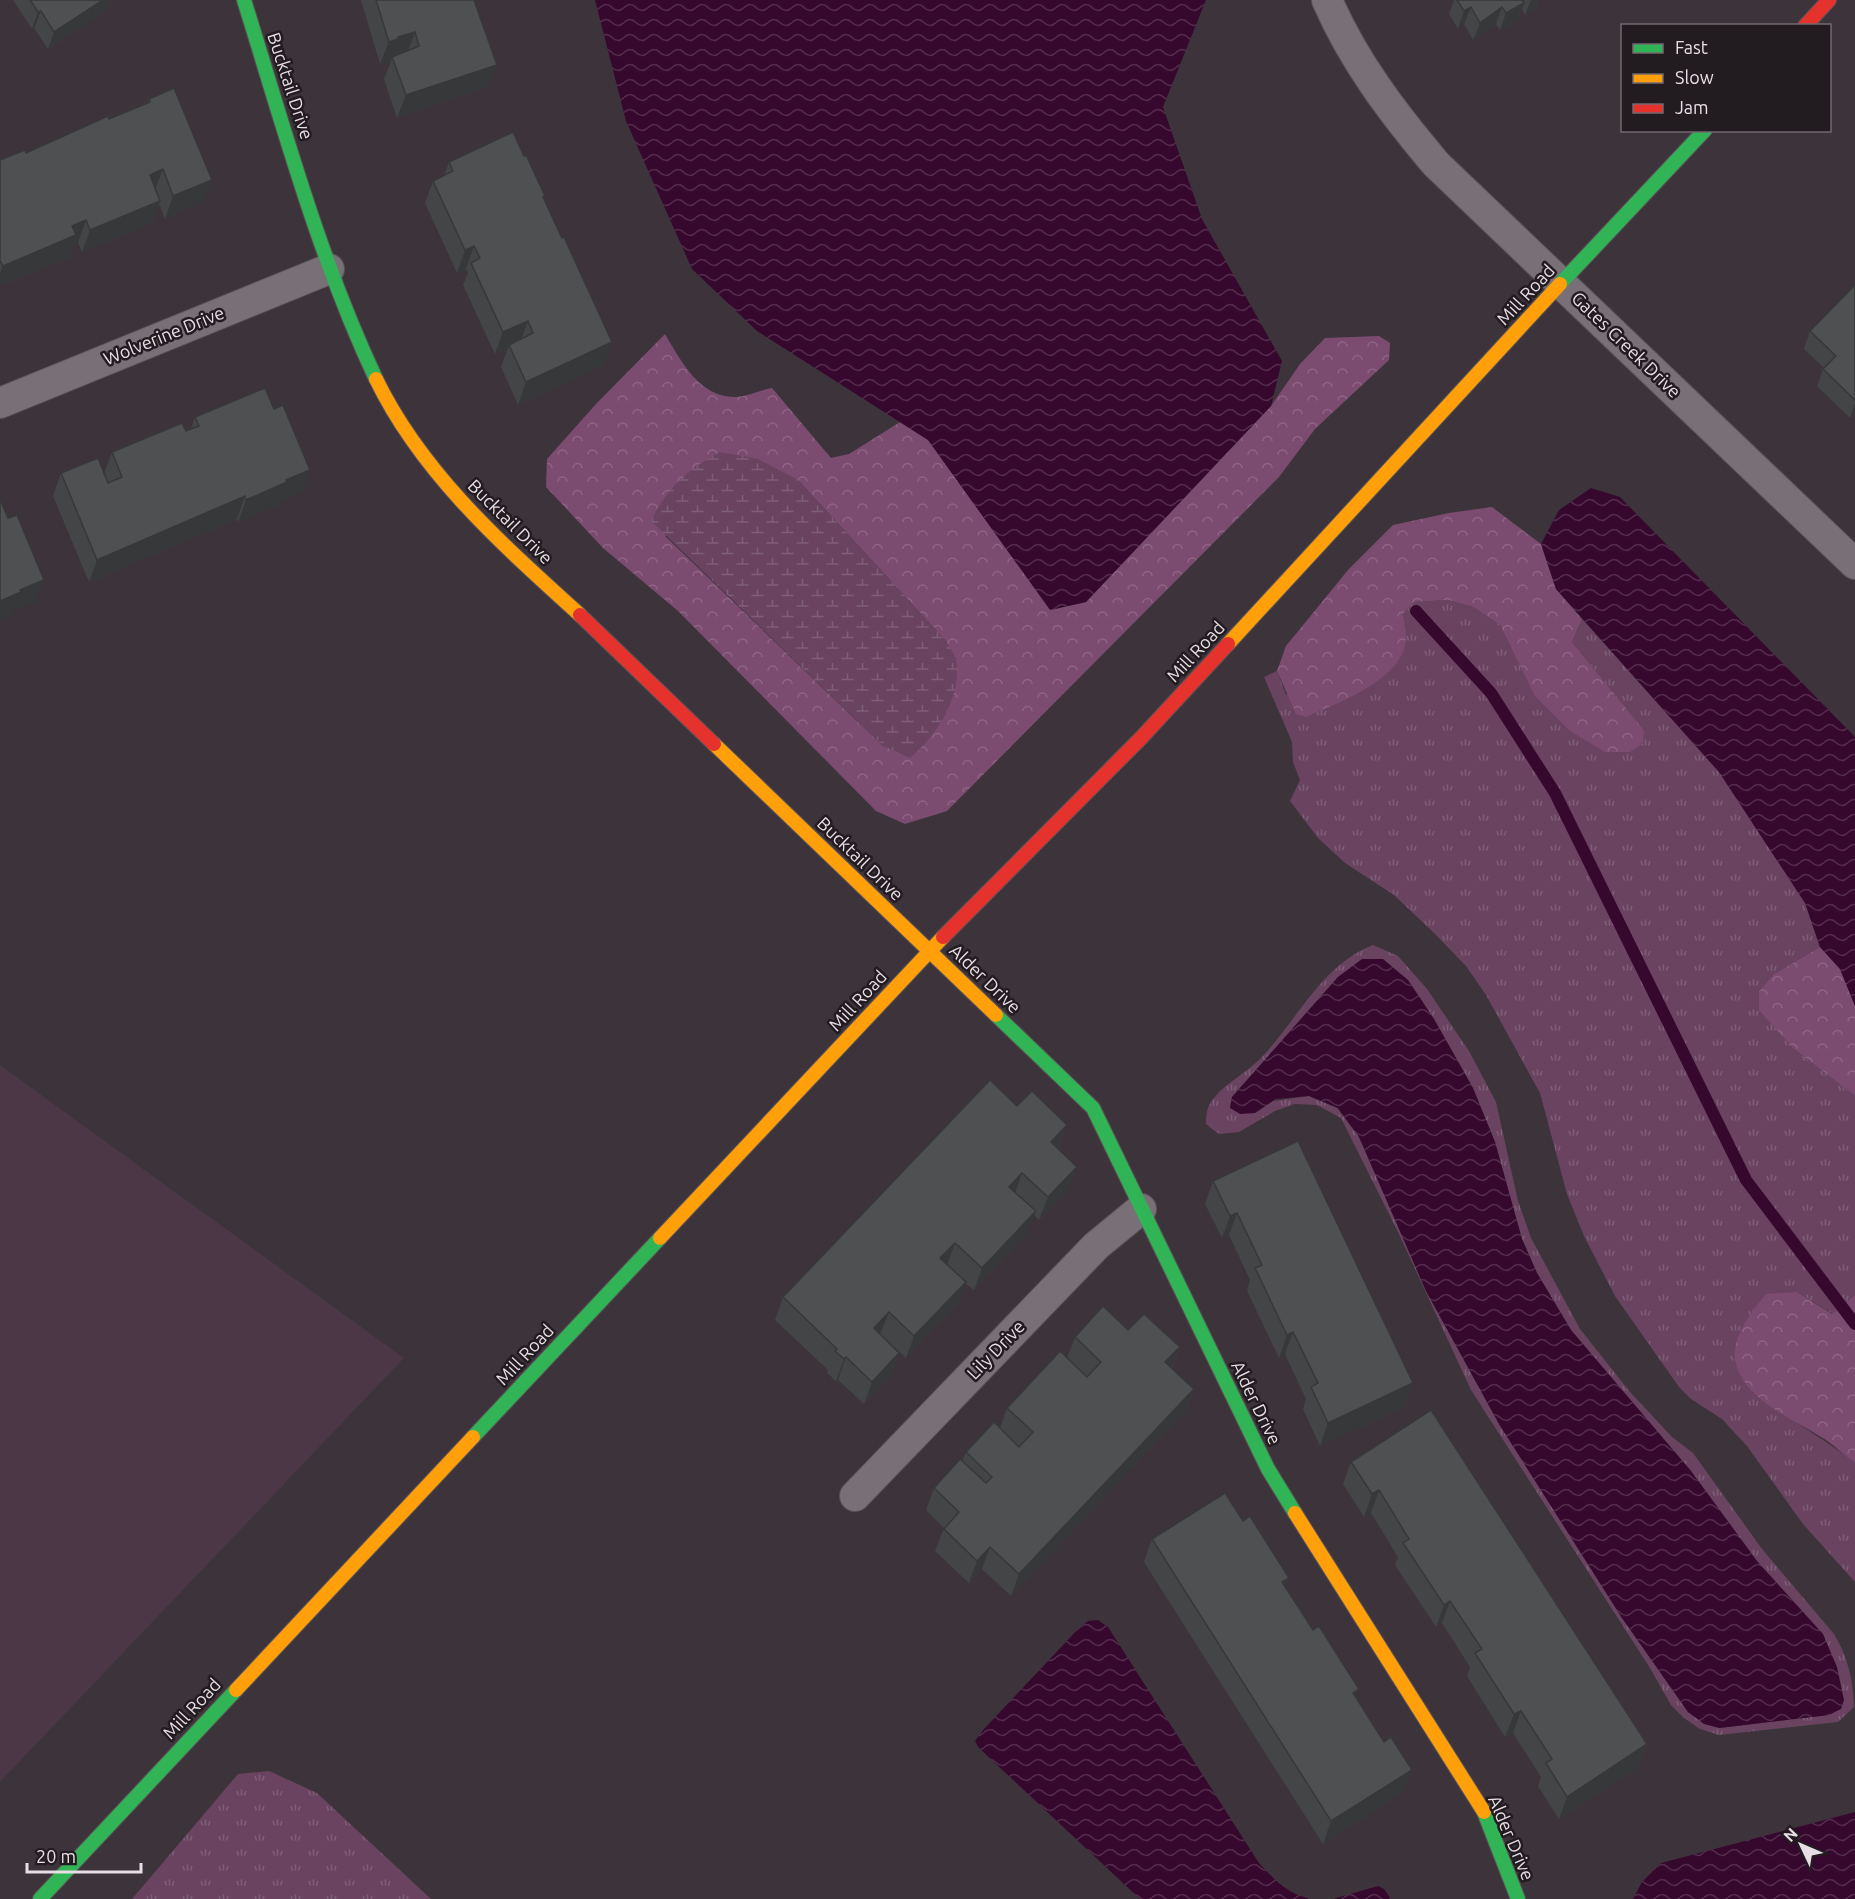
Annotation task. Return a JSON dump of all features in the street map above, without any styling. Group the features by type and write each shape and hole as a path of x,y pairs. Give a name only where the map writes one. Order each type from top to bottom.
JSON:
{"street":[{"name":"Bucktail Drive","path":"244,0 329,269 349,321 380,386 427,460 487,530 590,625 929,951"},
{"name":"Gates Creek Drive","path":"1327,0 1341,33 1384,102 1428,155 1855,564"},
{"path":"1807,24 1829,0"},
{"name":"Mill Road","path":"40,1899 929,951 1141,738 1561,283 1704,132"},
{"name":"Wolverine Drive","path":"0,403 329,269"},
{"name":"Alder Drive","path":"929,951 1093,1107 1268,1469 1482,1808 1518,1899"},
{"name":"Lily Drive","path":"855,1496 1096,1246 1141,1209"}],"shaded area":[{"path":"0,1065 404,1358 0,1782"}],"green space":[{"path":"665,334 692,376 711,391 735,397 772,388 831,458 849,454 900,422 928,440 1051,610 1086,602 1271,406 1300,364 1325,338 1379,336 1390,343 1389,360 1315,429 1279,477 947,811 905,824 876,811 678,611 603,548 546,487 547,459 596,404","holes":["798,480 945,640 956,660 910,757 882,745 665,536"]},
{"path":"720,452 758,459 798,480 945,640 956,660 957,674 951,701 938,727 910,758 882,745 651,521 664,498 680,480"},
{"path":"1492,507 1541,544 1556,589 1582,619 1572,642 1644,730 1643,743 1630,752 1605,752 1570,731 1534,695 1500,625 1473,607 1448,600 1414,602 1403,614 1406,637 1403,652 1395,665 1383,677 1351,697 1306,717 1296,714 1277,671 1286,646 1348,570 1393,525"},
{"path":"1448,600 1473,607 1500,625 1534,695 1644,730 1572,642 1582,619 1719,772 1805,903 1820,947 1774,974 1794,1049 1855,1096 1855,1295 1833,1314 1797,1292 1753,1392 1855,1463 1855,1582 1803,1524 1747,1446 1722,1419 1691,1399 1679,1387 1615,1296 1584,1236 1567,1194 1540,1093 1486,995 1466,966 1394,895 1345,863 1318,838 1290,801 1300,780 1293,762 1292,742 1264,677 1277,671 1286,695 1406,639 1403,614 1414,602"},
{"path":"1373,945 1398,956 1427,989 1469,1051 1496,1102 1518,1201 1531,1238 1580,1329 1630,1392 1672,1437 1693,1453 1762,1549 1834,1634 1839,1643 1849,1669 1854,1707 1838,1722 1719,1735 1700,1729 1684,1718 1671,1705 1650,1668 1471,1390 1399,1234 1341,1118 1317,1105 1295,1104 1275,1111 1239,1132 1219,1134 1206,1124 1207,1110 1214,1098 1260,1059 1324,980 1355,954","holes":["1338,977 1408,980 1434,1019 1473,1088 1495,1142 1522,1239 1537,1273 1571,1330 1691,1471 1757,1561 1829,1715 1720,1728 1688,1712 1622,1618 1499,1424 1426,1291 1359,1137 1337,1108 1309,1096 1230,1107 1232,1097"]},
{"path":"1820,947 1840,969 1855,1006 1855,1096 1794,1049 1759,1010 1759,992 1774,974"},
{"path":"1797,1292 1832,1314 1855,1295 1855,1463 1826,1440 1783,1415 1754,1393 1743,1380 1737,1366 1736,1342 1756,1306 1766,1294"},
{"path":"269,1771 317,1793 431,1899 132,1899 238,1774"}],"water":[{"path":"595,0 1206,0 1163,107 1202,219 1282,361 1271,406 1086,602 1050,610 928,440 757,331 692,269 626,121"},
{"path":"1591,488 1620,497 1855,737 1855,1006 1840,969 1820,947 1805,903 1719,772 1556,589 1541,544 1559,510"},
{"path":"1362,959 1383,959 1408,980 1434,1019 1473,1088 1495,1142 1522,1239 1537,1273 1571,1330 1691,1471 1757,1561 1823,1634 1837,1667 1844,1700 1841,1709 1829,1715 1719,1728 1704,1724 1688,1712 1622,1618 1499,1424 1426,1291 1359,1137 1338,1108 1309,1096 1276,1099 1255,1113 1240,1114 1230,1108 1232,1097 1338,977"},
{"path":"1098,1620 1108,1627 1259,1863 1290,1891 1313,1899 1140,1899 979,1748 975,1741 983,1730 1080,1627 1088,1621"},
{"path":"1855,1812 1855,1899 1633,1899 1642,1882 1661,1863"},
{"path":"1378,1886 1384,1889 1391,1899 1333,1899"}],"building":[{"path":"30,0 103,0 54,32 41,11 38,12"},
{"path":"376,0 474,0 497,65 406,95 392,57 419,46 415,32 389,42"},
{"path":"1457,0 1522,0 1524,3 1506,13 1502,7 1480,23 1471,7 1464,11"},
{"path":"174,88 212,180 173,196 163,169 150,175 160,201 90,230 86,220 72,226 76,235 3,266 0,261 0,160 25,150 26,153 108,116 109,119 150,102 149,99"},
{"path":"513,132 524,156 526,155 545,196 543,197 612,342 526,382 509,345 533,333 528,321 503,332 471,263 480,258 474,246 465,250 433,181 453,171 449,162"},
{"path":"1855,285 1855,400 1823,369 1836,356 1810,331"},
{"path":"265,388 274,409 283,405 310,470 246,500 245,496 97,560 61,473 98,458 108,483 122,477 112,452 182,423 186,431 199,426 195,417"},
{"path":"0,499 8,518 17,515 44,580 0,601"},
{"path":"990,1080 1017,1106 1032,1091 1067,1125 1051,1142 1077,1167 1048,1197 1022,1173 1009,1187 1036,1211 982,1268 955,1243 940,1258 966,1282 914,1336 889,1312 874,1328 899,1353 872,1382 846,1357 844,1359 835,1351 837,1349 783,1297"},
{"path":"1298,1141 1413,1383 1328,1423 1311,1387 1318,1383 1293,1332 1287,1335 1255,1268 1262,1265 1237,1213 1230,1216 1213,1181"},
{"path":"1103,1306 1128,1330 1144,1314 1180,1347 1165,1362 1194,1389 1019,1574 990,1547 977,1561 944,1529 959,1512 934,1488 960,1459 986,1483 992,1477 966,1452 994,1422 1019,1447 1033,1432 1007,1408 1060,1351 1087,1377 1101,1362 1075,1337"},
{"path":"1431,1410 1647,1744 1567,1797 1546,1763 1552,1759 1521,1711 1514,1714 1475,1653 1482,1649 1450,1601 1444,1605 1403,1543 1409,1539 1379,1490 1372,1494 1351,1462"},
{"path":"1225,1493 1243,1521 1250,1516 1289,1578 1282,1582 1313,1630 1319,1626 1359,1689 1353,1693 1384,1742 1391,1737 1412,1770 1331,1821 1152,1539"}],"waterway":[{"path":"1416,611 1491,693 1555,793 1746,1180 1855,1324"}],"traffic: fast":[{"path":"244,0 320,240 376,379"},
{"path":"1560,284 1703,132"},
{"path":"996,1015 1093,1108 1268,1469 1295,1513"},
{"path":"473,1437 660,1238"},
{"path":"40,1899 236,1690"},
{"path":"1484,1812 1518,1899"}],"traffic: slow":[{"path":"1228,644 1560,284"},
{"path":"376,379 395,414 440,477 494,535 580,615"},
{"path":"714,744 996,1015"},
{"path":"660,1238 943,937"},
{"path":"236,1690 473,1437"},
{"path":"1295,1513 1484,1812"}],"traffic: jam":[{"path":"1807,24 1829,0"},
{"path":"580,615 714,744"},
{"path":"943,937 1141,738 1228,644"}]}
